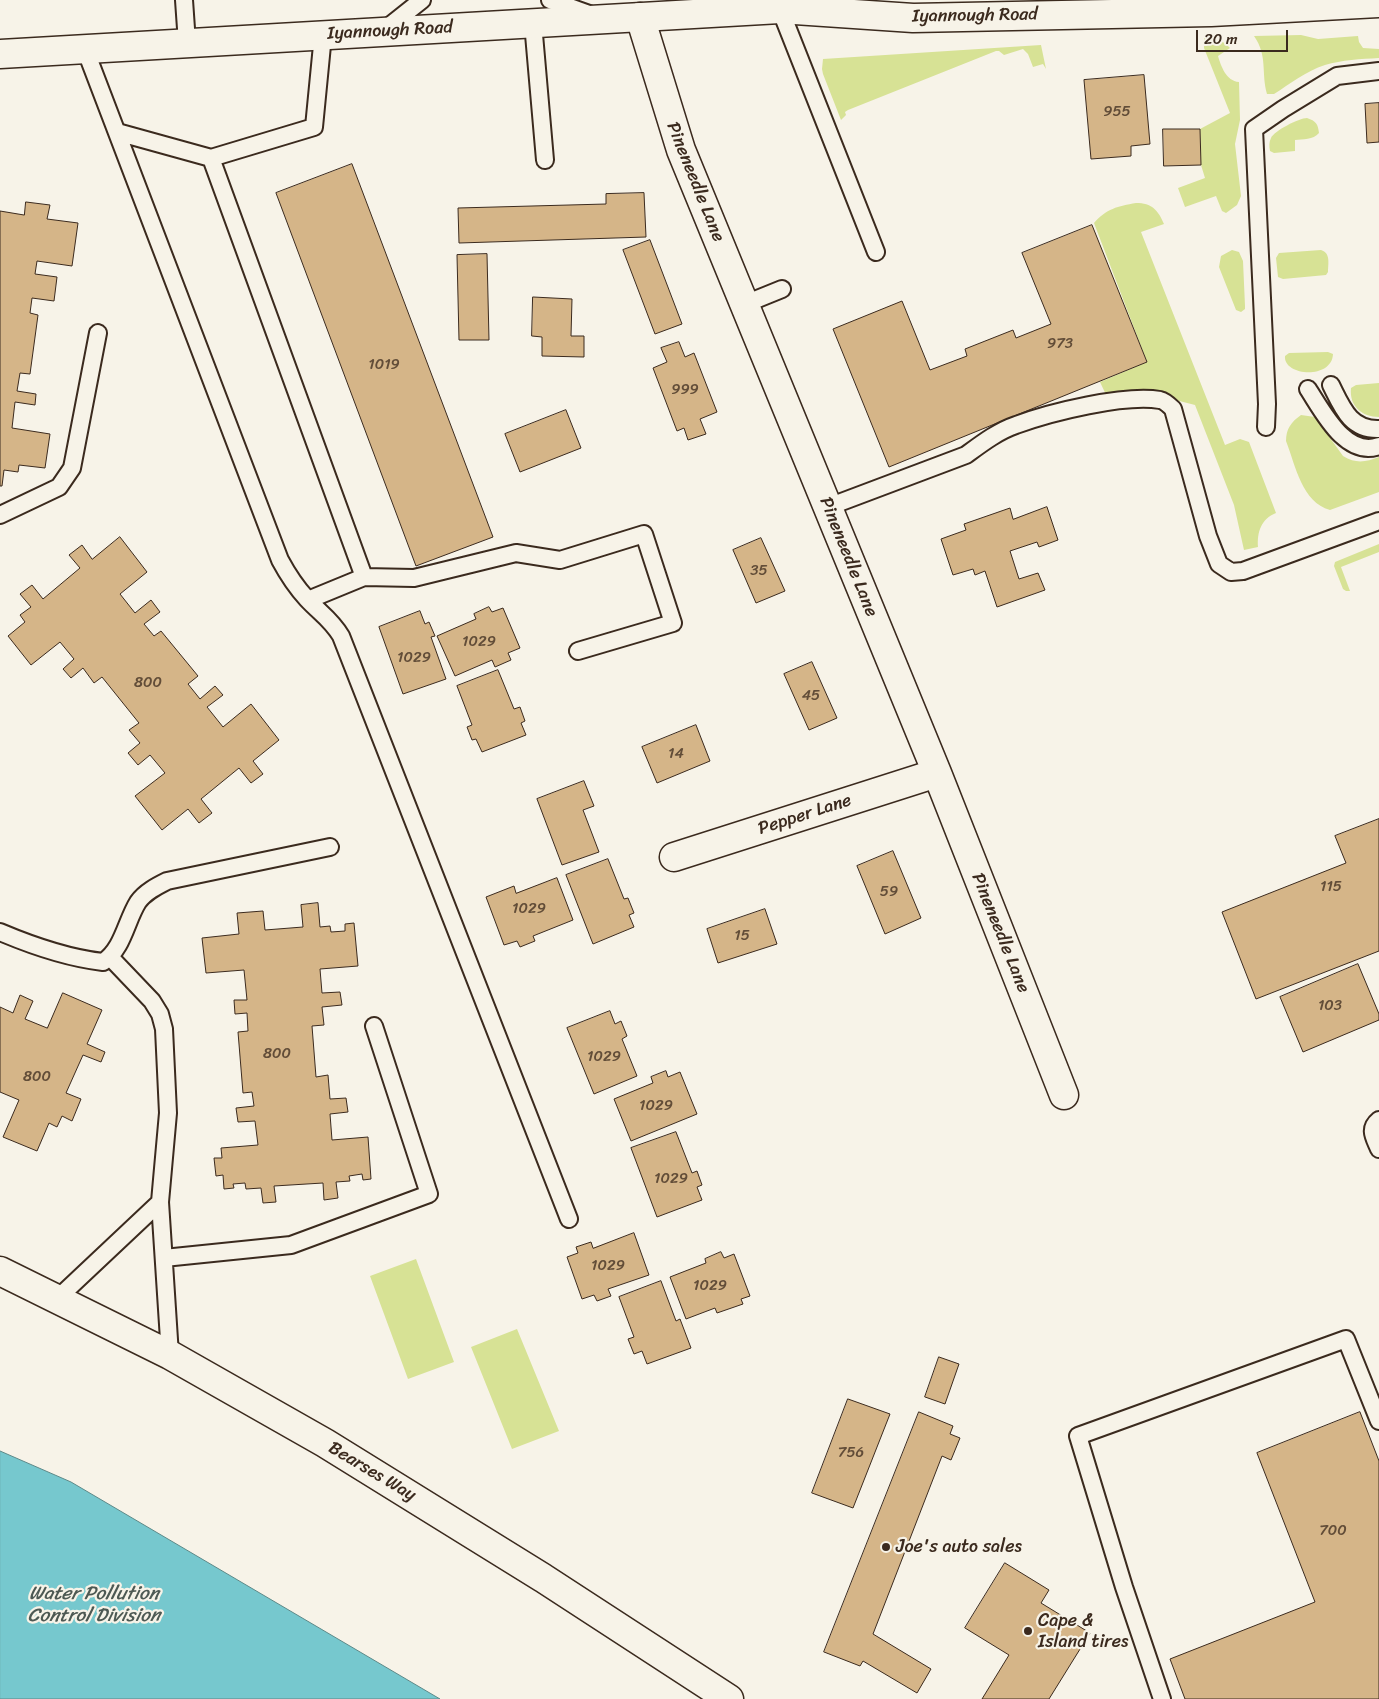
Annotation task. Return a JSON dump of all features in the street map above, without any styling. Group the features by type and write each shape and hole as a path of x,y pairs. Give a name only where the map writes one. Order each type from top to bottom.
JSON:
{"main road":[{"name":"Iyannough Road","path":"0,54 780,8 822,0"},
{"name":"Iyannough Road","path":"780,8 913,18 1211,12 1379,3"},
{"name":"Pineneedle Lane","path":"640,17 681,150 937,773 1064,1095"},
{"name":"Pepper Lane","path":"674,857 937,773"},
{"name":"Bearses Way","path":"0,1271 170,1355 324,1443 408,1493 543,1578 729,1699"}],"lane":[{"path":"184,0 187,43"},
{"path":"382,32 422,0"},
{"path":"550,0 605,19"},
{"path":"780,8 876,252"},
{"path":"533,23 545,160"},
{"path":"117,132 211,158 314,127 323,35"},
{"path":"84,49 280,560 291,580 308,600 333,623 341,636 569,1219"},
{"path":"1266,427 1267,404 1254,129 1283,109 1343,74 1379,71"},
{"path":"211,158 364,577"},
{"path":"745,304 782,289"},
{"path":"0,516 59,487 72,468 98,333"},
{"path":"1331,385 1344,410 1352,420 1362,427 1379,429"},
{"path":"1308,389 1328,421 1338,432 1358,447 1370,449 1379,446"},
{"path":"828,507 966,455 1014,425 1079,407 1122,401 1162,400 1173,409 1208,536 1219,564 1231,572 1243,571 1379,521"},
{"path":"308,600 364,577 414,578 516,553 560,560 644,534 673,623 578,651"},
{"path":"0,932 84,960 103,962 110,958 124,934 139,901 152,889 167,881 330,847"},
{"path":"110,958 152,1001 160,1014 164,1029 168,1113 160,1202 170,1355"},
{"path":"164,1258 291,1246 429,1194 374,1026"},
{"path":"1379,1120 1373,1125 1372,1130 1379,1149"},
{"path":"58,1298 160,1202"},
{"path":"1162,1699 1124,1586 1078,1436 1346,1339 1379,1420"}],"green space":[{"path":"1301,35 1318,39 1358,36 1363,48 1379,49 1379,58 1325,65 1305,74 1274,94 1267,94 1263,58 1254,36"},
{"path":"1204,38 1218,40 1230,48 1218,56 1227,76 1239,82 1240,120 1235,144 1241,196 1237,205 1226,213 1222,211 1216,196 1185,207 1178,188 1205,178 1201,165 1200,129 1230,113 1204,48"},
{"path":"1041,45 1046,69 1043,64 1033,67 1028,54 1023,49 1004,55 996,51 848,110 841,120 822,69 823,59"},
{"path":"1307,118 1317,125 1319,133 1317,135 1308,139 1295,140 1295,151 1274,153 1270,151 1273,135 1287,125"},
{"path":"1136,203 1146,204 1154,208 1164,224 1141,232 1225,445 1240,439 1249,442 1276,513 1263,522 1258,536 1258,547 1244,550 1234,505 1195,405 1156,395 1108,399 1100,382 1147,362 1094,223 1103,214 1113,209"},
{"path":"1232,250 1239,252 1243,261 1245,309 1241,312 1236,310 1219,267 1221,256"},
{"path":"1324,251 1328,259 1328,272 1326,275 1283,279 1278,277 1276,258 1279,253"},
{"path":"1328,352 1333,354 1331,362 1325,368 1317,371 1299,371 1286,363 1285,356 1289,353"},
{"path":"1379,383 1379,417 1362,413 1354,405 1351,388 1356,385"},
{"path":"1301,415 1315,417 1343,456 1361,461 1379,457 1379,492 1330,510 1320,506 1313,500 1301,482 1286,441 1290,426"},
{"path":"1379,544 1379,552 1341,567 1350,591 1343,589 1334,566 1335,562"},
{"path":"416,1259 454,1362 408,1379 370,1276"},
{"path":"517,1329 559,1431 512,1449 471,1347"}],"water":[{"name":"Water Pollution Control Division","path":"0,1451 71,1482 440,1699 0,1699"}],"building":[{"path":"1144,75 1150,144 1131,146 1131,156 1091,159 1084,80"},
{"path":"1379,103 1379,142 1367,143 1365,104"},
{"path":"1163,129 1200,129 1201,165 1164,166"},
{"path":"352,164 493,537 416,566 276,193"},
{"path":"644,193 646,237 459,243 458,208 606,204 606,194"},
{"path":"26,202 50,205 47,219 78,223 72,266 37,261 35,274 57,277 54,301 32,298 30,313 38,315 30,374 20,373 17,391 36,394 35,405 15,402 12,428 50,434 45,468 19,465 18,472 4,470 2,486 0,486 0,211 24,215"},
{"path":"1092,225 1147,362 889,467 833,329 902,301 930,370 967,356 965,349 1013,330 1016,338 1051,324 1022,253"},
{"path":"650,240 682,324 655,334 623,250"},
{"path":"487,254 489,340 459,340 457,255"},
{"path":"533,297 572,299 571,336 584,336 584,357 542,356 542,337 532,336"},
{"path":"679,342 685,357 694,353 717,412 700,419 706,434 688,440 684,428 677,431 653,368 667,362 661,348"},
{"path":"566,410 581,448 520,472 505,434"},
{"path":"1047,507 1058,540 1039,547 1037,542 1010,551 1019,579 1038,573 1045,590 997,607 985,571 975,575 973,569 953,575 941,539 966,530 964,524 1010,508 1013,519"},
{"path":"120,537 147,572 120,594 135,613 151,600 160,612 144,624 154,636 161,631 198,676 188,684 200,699 215,686 223,695 207,707 223,727 251,704 279,740 253,761 263,774 251,783 239,768 201,799 212,813 199,823 188,809 162,830 135,796 165,773 150,755 138,765 128,753 140,743 129,730 139,723 102,677 94,683 83,668 71,678 63,669 74,659 60,642 31,665 8,636 25,622 20,615 31,607 20,594 32,585 43,599 80,568 69,555 82,545 92,559"},
{"path":"761,538 785,591 756,603 733,550"},
{"path":"489,607 492,612 503,608 520,648 508,653 511,660 495,667 492,660 455,676 437,636 476,619 474,614"},
{"path":"420,611 425,624 429,622 435,636 431,637 446,679 403,694 379,627"},
{"path":"812,662 837,718 809,730 784,674"},
{"path":"498,670 514,709 520,707 525,721 521,723 526,735 482,752 476,739 472,740 467,727 472,725 457,686"},
{"path":"696,725 710,761 657,783 642,747"},
{"path":"584,781 594,806 583,810 599,852 562,865 537,799"},
{"path":"1379,819 1379,951 1256,999 1222,912 1346,863 1335,836"},
{"path":"893,851 921,918 885,934 857,866"},
{"path":"608,859 624,899 628,898 634,913 629,915 634,927 593,944 566,875"},
{"path":"557,878 573,920 533,936 535,941 520,947 517,941 504,945 486,897 514,886 516,893"},
{"path":"318,903 320,927 330,926 331,932 345,931 345,924 354,923 358,966 320,969 322,993 340,992 342,1005 322,1007 324,1025 312,1026 316,1077 328,1075 330,1099 346,1098 348,1112 330,1114 332,1140 368,1137 371,1179 363,1180 362,1174 349,1176 350,1181 336,1182 338,1198 324,1200 323,1183 274,1186 276,1202 263,1203 261,1188 246,1189 245,1183 233,1184 234,1188 224,1189 223,1175 216,1176 214,1158 222,1158 221,1148 258,1145 255,1121 238,1122 236,1108 254,1106 252,1092 243,1093 238,1032 248,1031 247,1013 235,1014 234,1000 247,1000 244,970 206,973 202,938 239,934 237,913 263,911 265,930 303,927 301,905"},
{"path":"765,909 777,944 718,963 707,929"},
{"path":"1358,964 1379,1014 1379,1020 1303,1052 1280,997"},
{"path":"63,993 102,1010 87,1044 105,1052 101,1062 83,1055 66,1093 81,1099 72,1121 62,1116 57,1127 49,1123 37,1151 3,1137 19,1100 0,1092 0,1007 13,1013 20,995 33,1001 25,1019 47,1028"},
{"path":"610,1011 615,1024 621,1021 627,1036 622,1039 637,1076 594,1094 567,1028"},
{"path":"666,1071 668,1077 680,1072 697,1114 631,1141 614,1099 653,1083 651,1077"},
{"path":"676,1132 692,1173 697,1171 702,1185 697,1187 702,1200 657,1217 631,1148"},
{"path":"634,1233 649,1275 608,1289 611,1296 597,1301 594,1295 582,1299 567,1257 578,1253 576,1247 591,1242 593,1248"},
{"path":"721,1252 724,1258 734,1254 750,1296 741,1299 743,1304 717,1313 715,1308 686,1319 670,1277 706,1263 705,1259"},
{"path":"661,1281 676,1321 680,1319 691,1348 647,1364 642,1351 634,1354 628,1339 634,1337 619,1297"},
{"path":"939,1357 959,1364 945,1404 925,1397"},
{"path":"848,1399 890,1414 853,1508 812,1493"},
{"name":"Joe's auto sales","path":"919,1412 953,1426 950,1434 960,1438 951,1460 942,1456 873,1634 931,1669 917,1693 863,1661 860,1666 824,1652"},
{"path":"1360,1412 1379,1461 1379,1699 1185,1699 1170,1659 1315,1602 1257,1453"},
{"name":"Cape & Island tires","path":"1005,1563 1049,1590 1041,1603 1090,1633 1049,1699 982,1699 1009,1655 965,1628"}],"place":[{"name":"Joe's auto sales","path":"886,1547"},
{"name":"Cape & Island tires","path":"1028,1631"}]}
